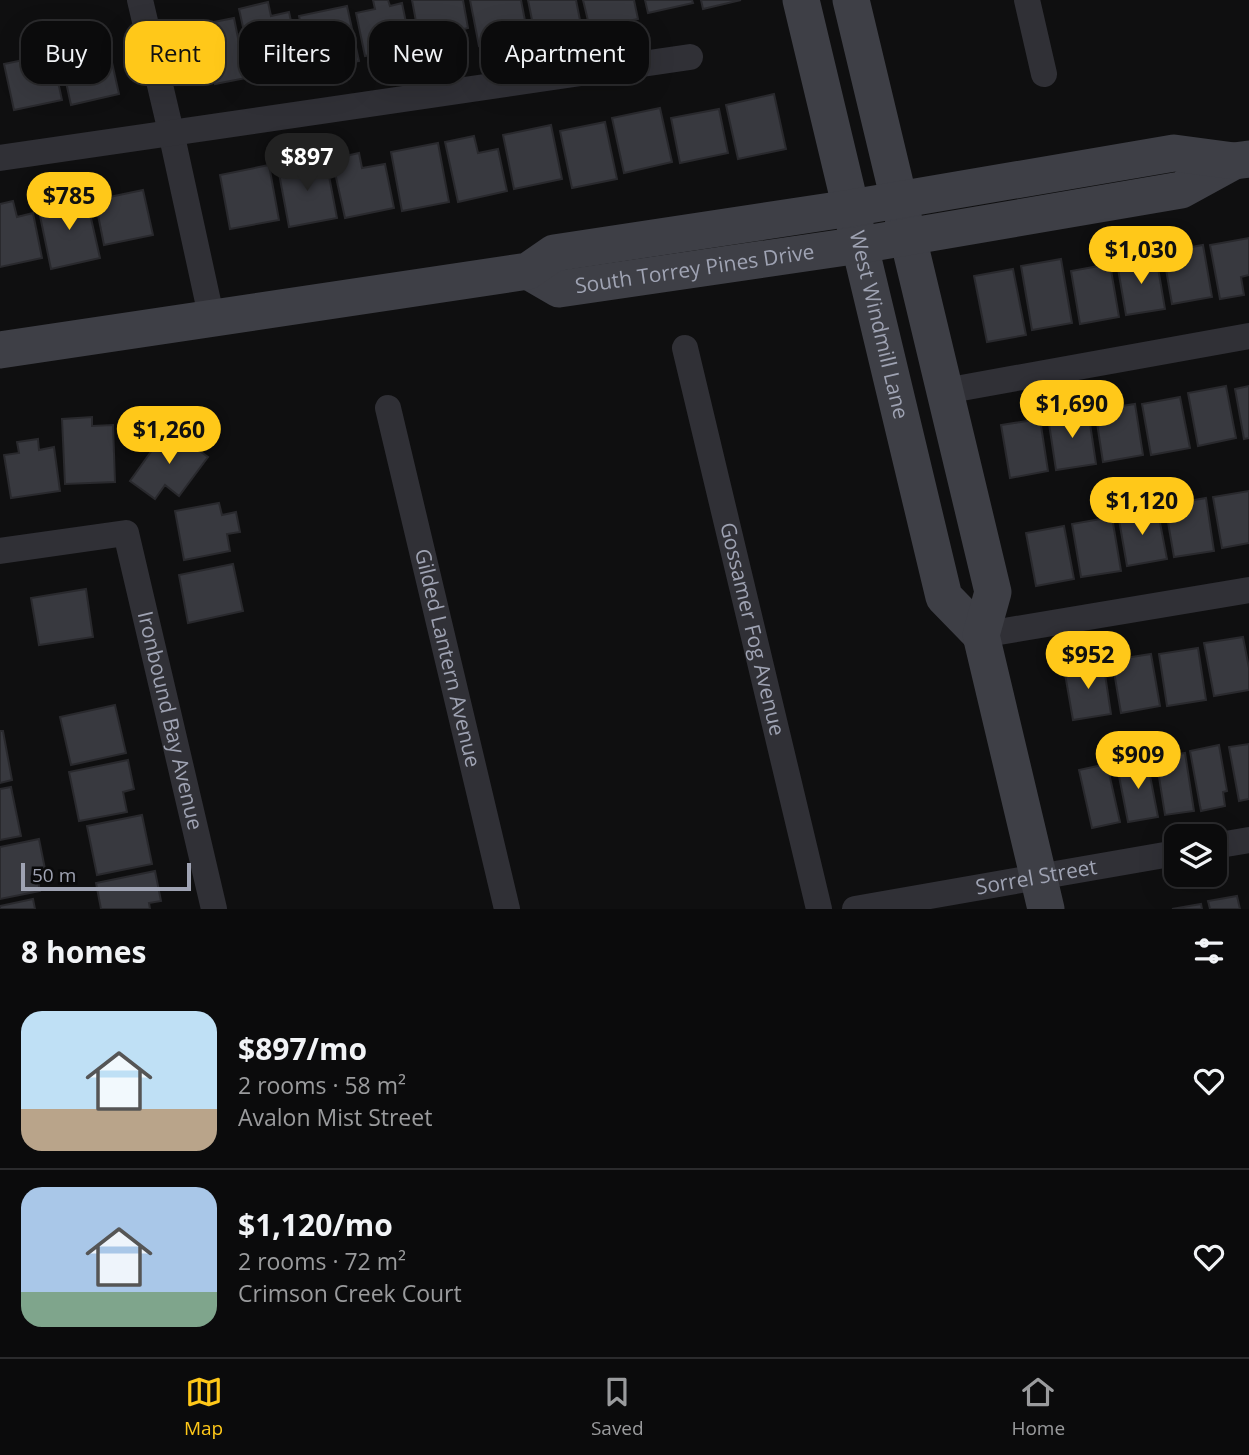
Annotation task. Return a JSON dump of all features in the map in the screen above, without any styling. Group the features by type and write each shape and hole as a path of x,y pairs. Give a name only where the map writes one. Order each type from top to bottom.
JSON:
{"street":[{"path":"140,0 172,132 212,320"},
{"name":"West Windmill Lane","path":"801,0 944,597 981,635"},
{"path":"851,0 993,592 981,635 1042,893"},
{"path":"1027,0 1044,74"},
{"path":"0,158 690,57"},
{"name":"South Torrey Pines Drive","path":"0,350 528,271 554,253 850,208 1174,153 1241,160"},
{"name":"South Torrey Pines Drive","path":"528,271 559,289 860,245 1181,190 1241,160"},
{"path":"945,390 1249,336"},
{"name":"Gossamer Fog Avenue","path":"685,348 819,909"},
{"name":"Gilded Lantern Avenue","path":"388,408 508,909"},
{"name":"Ironbound Bay Avenue","path":"0,551 126,533 214,909"},
{"path":"981,635 1249,590"},
{"path":"1227,844 1249,840"},
{"name":"Sorrel Street","path":"855,909 1042,893 1164,857"}],"building":[{"path":"373,0 388,0 390,6 402,3 406,21 369,21 369,55 365,56 356,13 375,9"},
{"path":"412,0 463,0 467,21 416,21"},
{"path":"470,0 521,0 525,21 481,21 479,46"},
{"path":"528,0 576,0 580,21 532,21"},
{"path":"583,0 634,0 638,19 588,21"},
{"path":"645,0 692,0 693,3 648,13"},
{"path":"701,0 741,0 703,9"},
{"path":"268,2 271,16 289,12 291,21 242,21 239,9"},
{"path":"347,6 350,21 300,21 299,16"},
{"path":"234,18 239,43 239,79 225,82 225,21 219,21"},
{"path":"355,43 359,61 355,62"},
{"path":"111,58 119,94 71,105 66,84 111,84"},
{"path":"21,60 21,84 59,84 62,100 14,110 4,64"},
{"path":"774,94 786,149 738,159 726,105"},
{"path":"660,108 672,162 624,173 612,118"},
{"path":"719,109 728,153 680,163 671,118"},
{"path":"605,122 617,179 572,188 560,131"},
{"path":"551,125 562,179 514,189 503,135"},
{"path":"474,136 478,153 498,149 507,191 458,202 445,142"},
{"path":"438,143 449,202 402,211 391,152"},
{"path":"359,153 362,168 385,164 394,208 345,218 332,159"},
{"path":"326,160 337,218 289,227 278,168"},
{"path":"269,165 279,220 230,229 220,175"},
{"path":"143,190 153,235 104,245 95,200"},
{"path":"86,196 100,258 51,269 38,206"},
{"path":"13,201 17,217 33,213 42,258 0,267 0,204"},
{"path":"1249,238 1249,275 1241,277 1244,295 1220,299 1210,245"},
{"path":"1203,245 1212,297 1172,304 1163,252"},
{"path":"1156,256 1165,309 1126,315 1117,263"},
{"path":"1061,259 1072,323 1032,330 1021,266"},
{"path":"1110,264 1119,317 1080,324 1071,271"},
{"path":"1013,269 1026,335 987,342 974,276"},
{"path":"1226,386 1236,438 1198,446 1188,393"},
{"path":"1249,386 1249,438 1244,439 1235,389"},
{"path":"1180,397 1190,448 1151,455 1142,404"},
{"path":"1135,404 1143,455 1103,462 1095,410"},
{"path":"1088,410 1096,464 1056,470 1048,417"},
{"path":"92,417 92,426 113,425 115,482 65,484 62,419"},
{"path":"1040,419 1048,471 1010,478 1001,425"},
{"path":"168,428 208,457 179,496 165,485 155,499 130,481"},
{"path":"38,439 39,450 54,447 60,491 11,498 4,455 19,453 17,442"},
{"path":"1249,491 1249,543 1222,548 1213,497"},
{"path":"1206,498 1214,551 1174,557 1165,505"},
{"path":"219,503 222,515 236,512 240,532 227,534 230,551 184,560 175,511"},
{"path":"1157,507 1167,559 1127,566 1118,514"},
{"path":"1112,517 1121,571 1081,577 1072,524"},
{"path":"1064,526 1074,579 1036,586 1026,533"},
{"path":"233,564 243,611 188,623 179,575"},
{"path":"86,589 93,637 39,645 31,598"},
{"path":"1243,637 1249,668 1249,690 1214,696 1204,643"},
{"path":"1198,648 1206,700 1167,706 1159,654"},
{"path":"1151,654 1160,706 1121,713 1112,660"},
{"path":"1103,661 1111,714 1073,720 1064,668"},
{"path":"115,705 126,753 71,765 60,717"},
{"path":"0,731 3,731 12,780 0,783"},
{"path":"1249,744 1249,799 1239,801 1229,747"},
{"path":"1219,745 1227,791 1223,792 1225,806 1201,811 1190,751"},
{"path":"1185,753 1194,811 1165,815 1156,758"},
{"path":"128,760 134,789 123,792 127,812 79,821 69,772"},
{"path":"1147,760 1158,817 1128,822 1117,766"},
{"path":"1107,764 1120,822 1092,828 1079,770"},
{"path":"11,787 21,836 0,840 0,789"},
{"path":"142,815 152,864 97,875 87,826"},
{"path":"39,839 45,869 36,871 40,891 0,899 0,847"},
{"path":"155,871 161,901 149,903 150,909 101,909 96,883"},
{"path":"1237,896 1240,909 1210,909 1208,901"},
{"path":"33,899 35,909 0,909 0,906"},
{"path":"1201,904 1202,909 1172,909"}]}
